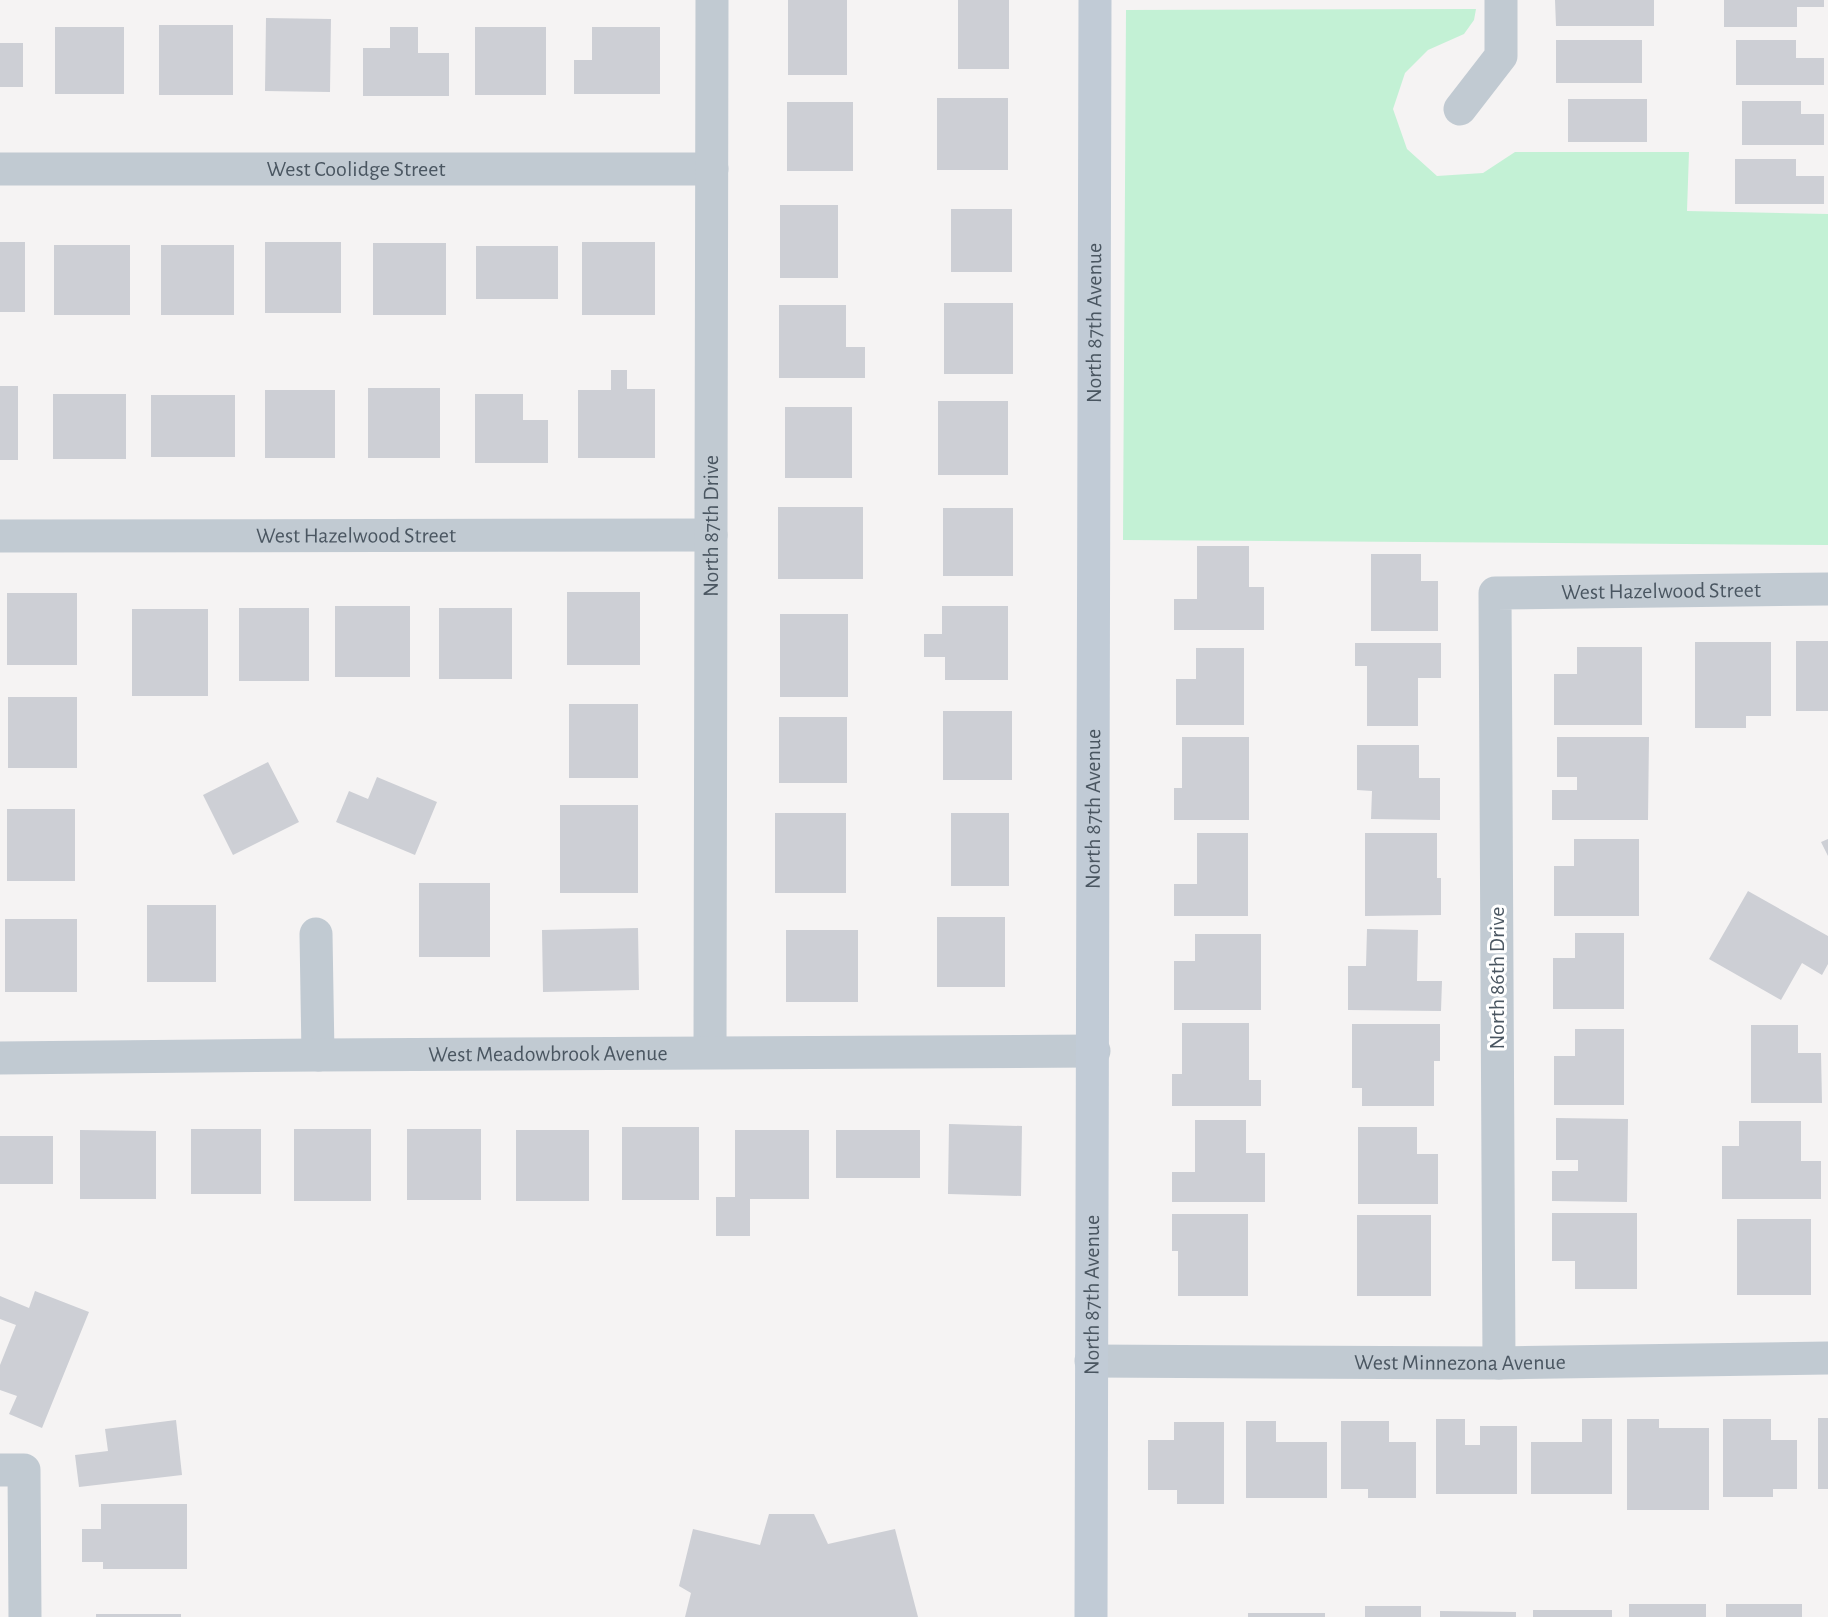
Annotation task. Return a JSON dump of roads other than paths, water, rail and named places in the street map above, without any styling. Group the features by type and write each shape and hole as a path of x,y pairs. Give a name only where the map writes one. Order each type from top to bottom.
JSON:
{"street":[{"name":"North 87th Drive","path":"710,1052 712,0"},
{"name":"North 87th Avenue","path":"1091,1617 1091,1361 1094,1267 1095,0"},
{"path":"1460,110 1501,56 1502,0"},
{"name":"West Coolidge Street","path":"0,168 712,169"},
{"name":"West Hazelwood Street","path":"0,537 711,535"},
{"name":"West Hazelwood Street","path":"1495,593 1828,589"},
{"name":"North 86th Drive","path":"1495,593 1499,1363"},
{"path":"316,934 318,1054"},
{"name":"West Meadowbrook Avenue","path":"0,1058 318,1054 1094,1051"},
{"name":"West Minnezona Avenue","path":"1091,1361 1499,1363 1828,1358"},
{"path":"12,1470 25,1617"}]}
